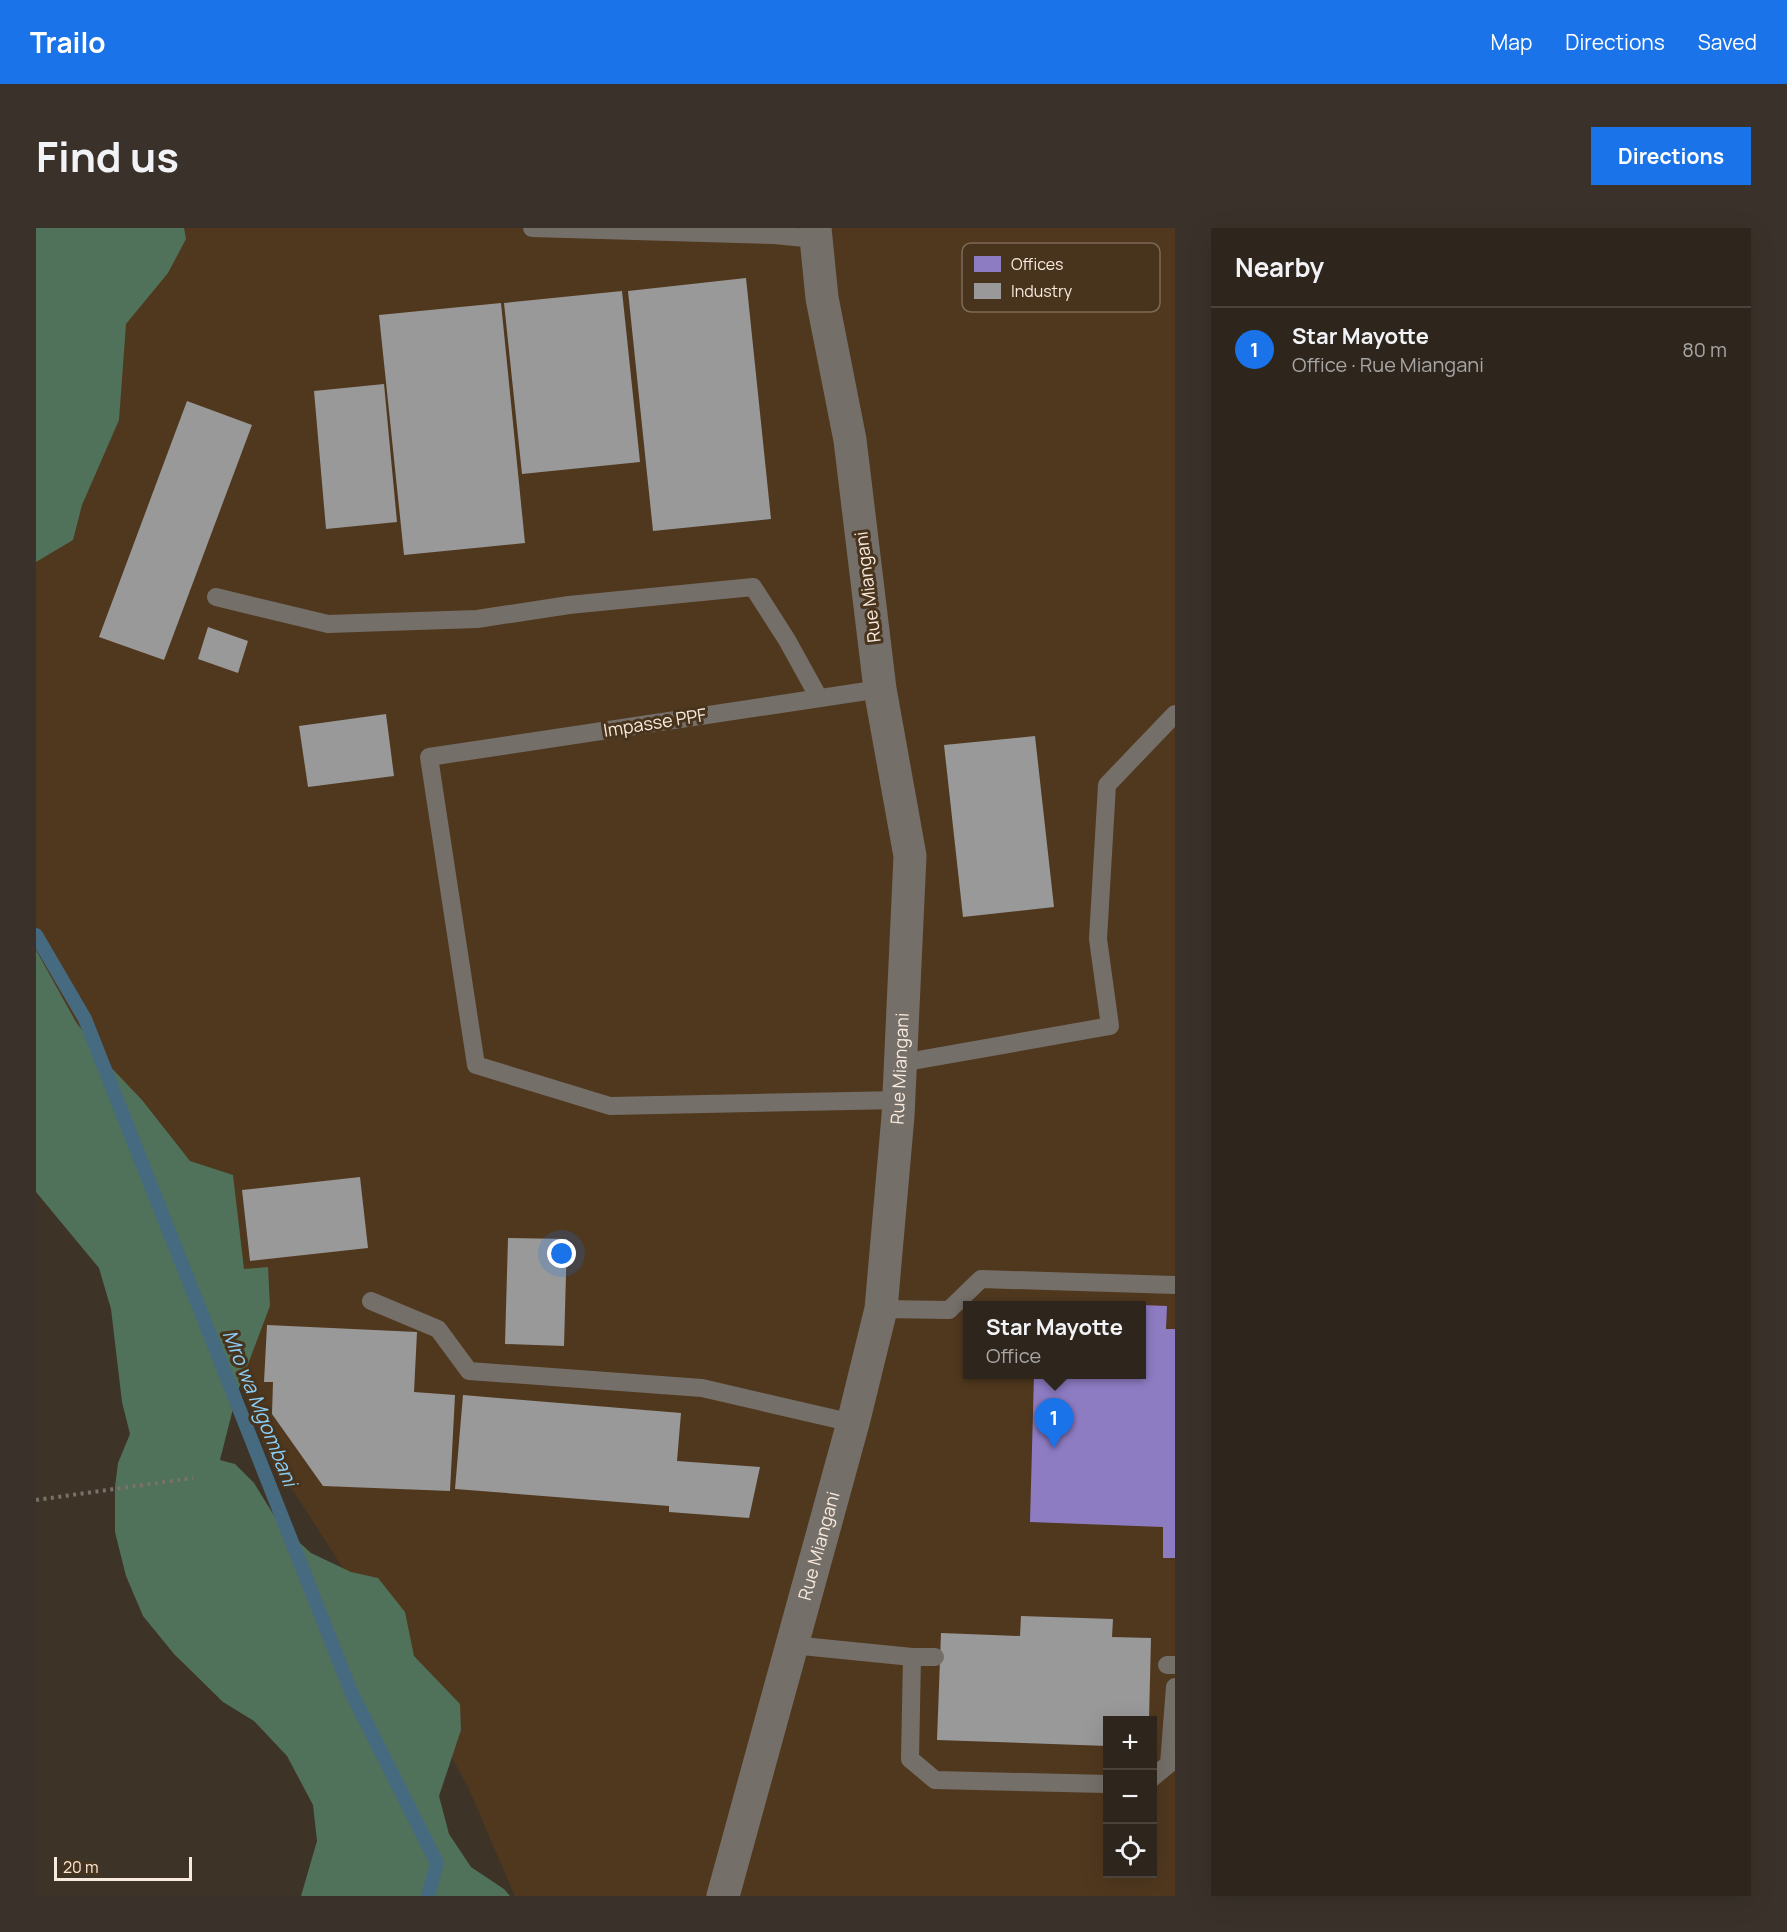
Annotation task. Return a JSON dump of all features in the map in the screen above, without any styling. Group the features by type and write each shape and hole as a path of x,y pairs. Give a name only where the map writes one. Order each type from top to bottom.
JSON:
{"street":[{"name":"Rue Miangani","path":"723,1896 853,1423 881,1309 899,1100 910,856 880,689 850,440 822,298 816,233"}],"lane":[{"path":"532,228 774,235 816,233"},
{"path":"216,597 328,624 477,619 569,605 753,587 787,640 819,698"},
{"name":"Impasse PPF","path":"880,689 429,757 476,1065 610,1106 899,1100"},
{"path":"901,1063 1110,1026 1098,939 1107,785 1175,714"},
{"path":"881,1309 949,1310 981,1279 1175,1286"},
{"path":"371,1301 438,1329 469,1371 702,1388 853,1423"},
{"path":"792,1645 912,1658 935,1657"},
{"path":"912,1658 910,1759 935,1780 1103,1784"},
{"path":"1157,1774 1168,1764 1175,1686"}],"path":[{"path":"36,1500 193,1478"}],"shaded area":[{"path":"88,228 1175,228 1175,1896 515,1896 468,1787 378,1623 262,1442 184,1192 36,981 36,471"}],"green space":[{"path":"36,228 184,228 186,239 168,273 126,324 119,420 82,505 73,540 36,562"},
{"path":"36,950 76,1022 103,1059 142,1100 190,1161 233,1175 244,1269 268,1267 270,1306 237,1393 220,1460 235,1464 254,1483 280,1525 311,1553 351,1572 378,1578 405,1612 414,1656 460,1704 461,1730 439,1796 449,1834 471,1867 504,1889 510,1896 301,1896 317,1841 313,1805 287,1756 254,1721 223,1702 174,1654 143,1616 126,1576 115,1532 115,1487 118,1463 130,1434 122,1402 111,1309 99,1268 36,1192"}],"building: Offices":[{"path":"1146,1305 1167,1306 1166,1329 1175,1329 1175,1558 1163,1558 1163,1527 1030,1522 1034,1379 1146,1379"}],"building: Industry":[{"path":"746,278 771,519 653,531 628,291"},
{"path":"622,291 640,462 522,474 504,303"},
{"path":"501,303 525,543 404,555 379,315"},
{"path":"384,384 397,522 326,529 314,391"},
{"path":"187,401 252,425 164,660 99,637"},
{"path":"208,627 248,641 238,673 198,659"},
{"path":"386,714 394,776 308,787 299,726"},
{"path":"1035,736 1054,907 963,917 944,745"},
{"path":"360,1177 368,1248 250,1261 242,1190"},
{"path":"508,1238 567,1239 564,1346 505,1344"},
{"path":"267,1325 417,1332 414,1392 455,1395 450,1491 323,1486 272,1414 273,1382 264,1382"},
{"path":"463,1395 681,1413 677,1461 760,1467 749,1518 669,1512 669,1506 455,1489"},
{"path":"1021,1616 1113,1619 1112,1637 1151,1638 1149,1716 1103,1716 1103,1746 937,1740 941,1633 1020,1636"}],"waterway":[{"name":"Mro wa Mgombani","path":"36,935 85,1019 352,1694 437,1863 428,1896"}],"place":[{"name":"Star Mayotte","path":"1054,1448"}]}
